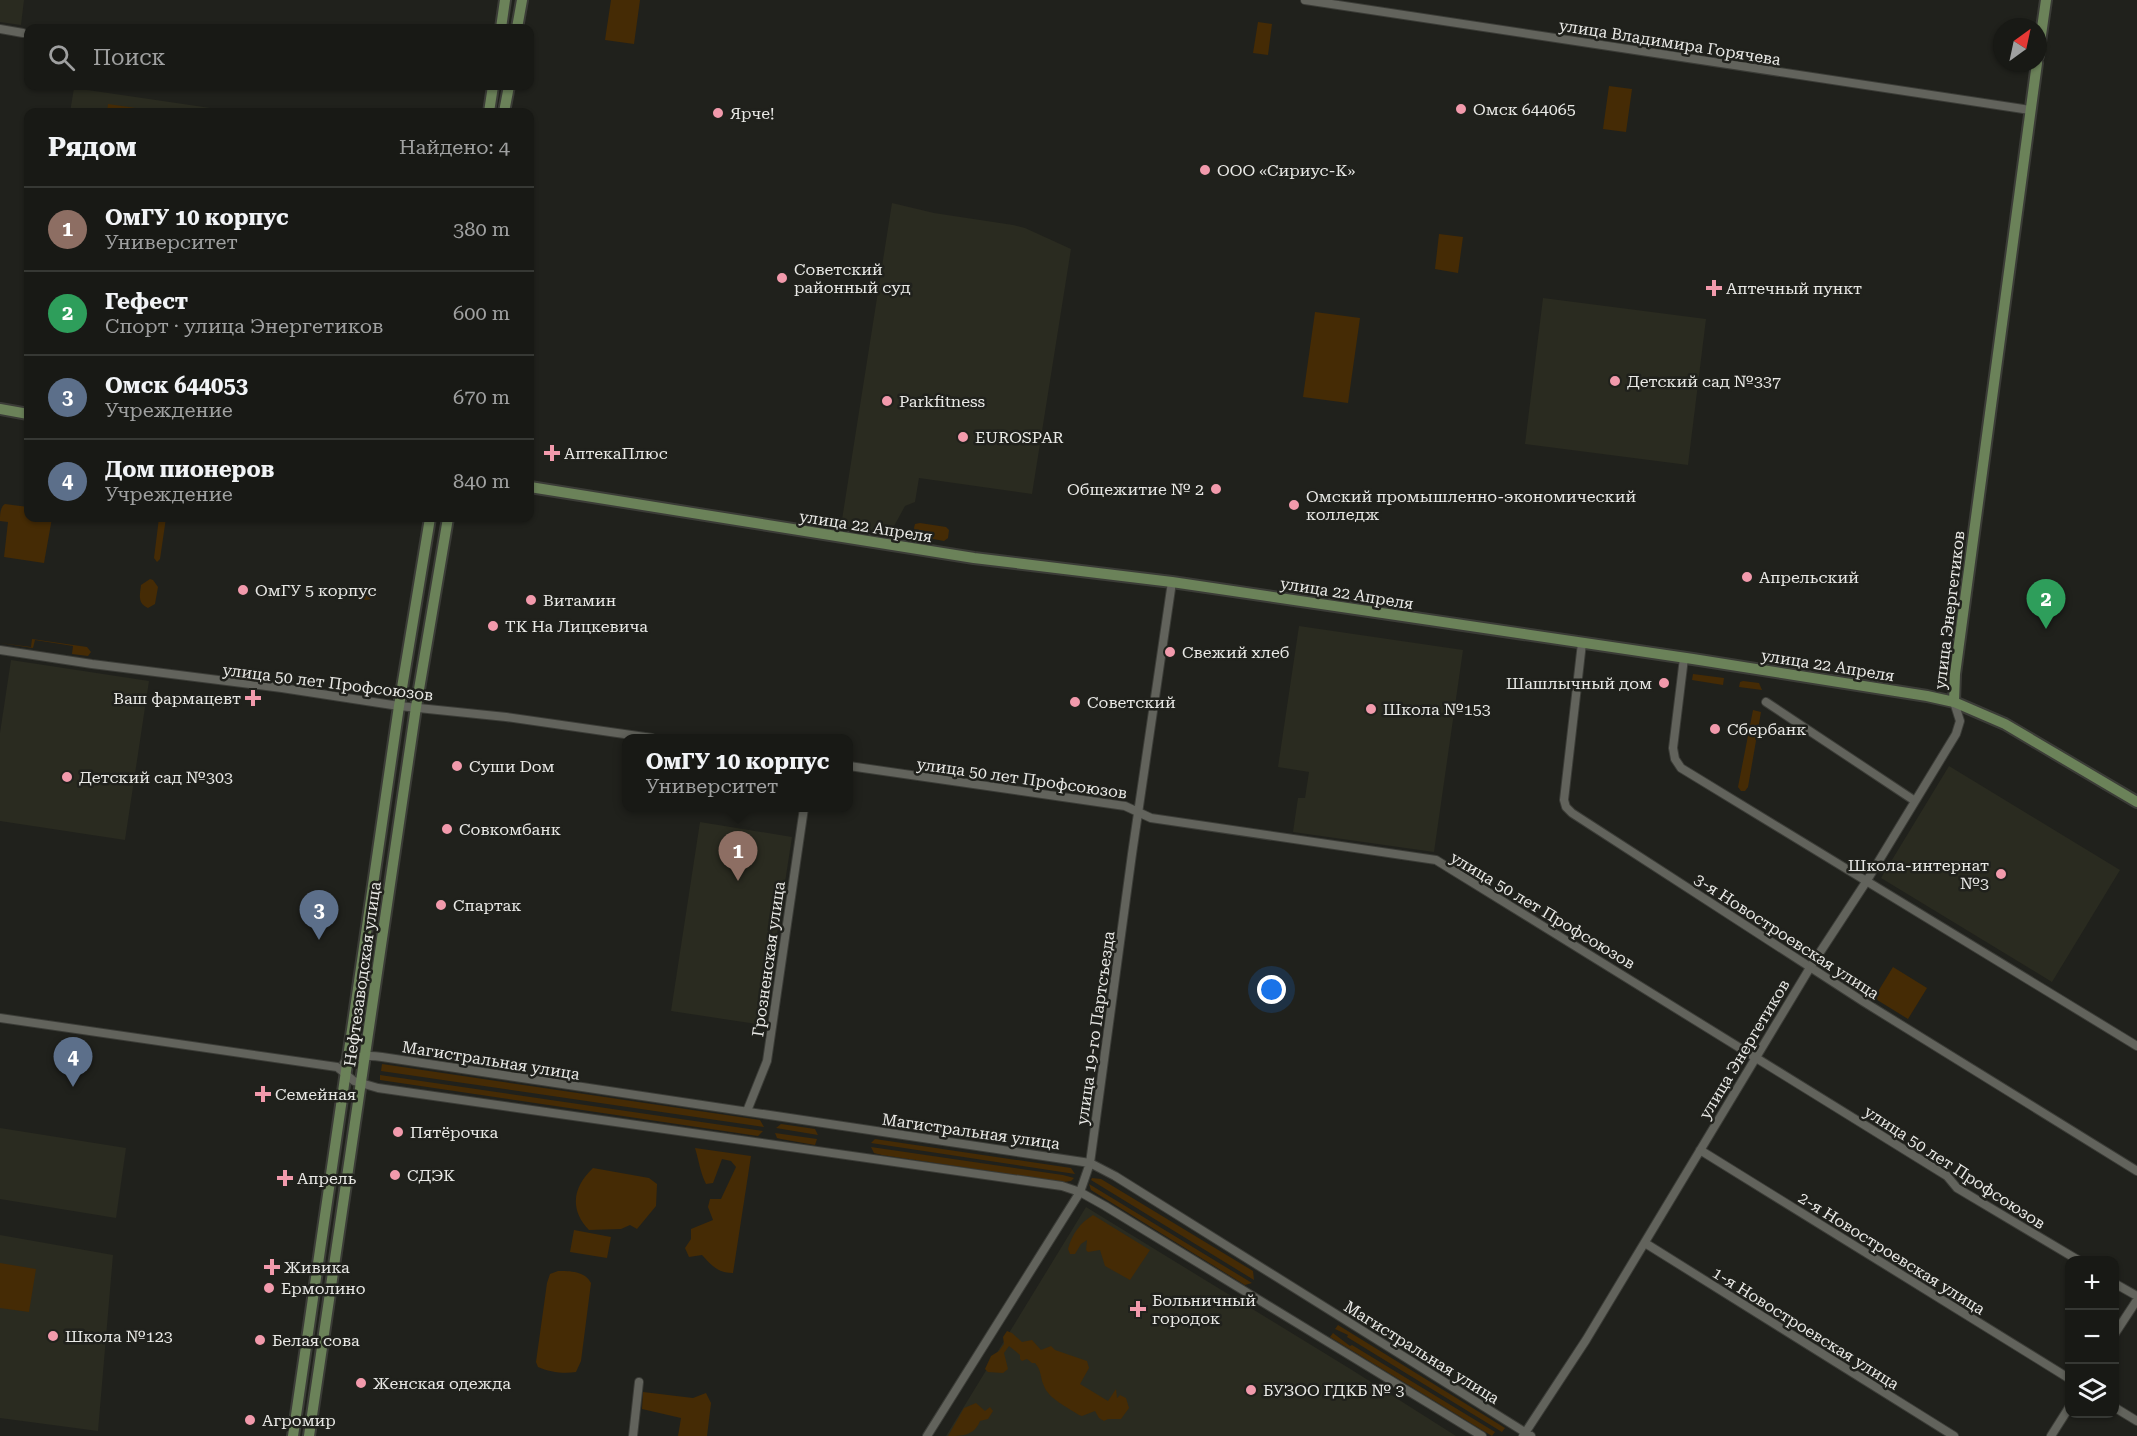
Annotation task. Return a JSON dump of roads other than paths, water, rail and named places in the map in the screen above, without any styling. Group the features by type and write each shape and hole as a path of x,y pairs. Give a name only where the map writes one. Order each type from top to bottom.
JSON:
{"main road":[{"path":"502,24 505,0"},
{"path":"519,24 522,0"},
{"path":"2043,18 2046,0"},
{"name":"улица Энергетиков","path":"1954,702 1956,663 2036,72"},
{"path":"490,108 492,90"},
{"path":"505,108 508,90"},
{"path":"0,410 24,413"},
{"name":"улица 22 Апреля","path":"534,488 989,561 1172,582 1684,658 1954,702 2005,724 2137,802"},
{"name":"Нефтезаводская улица","path":"293,1436 342,1070 348,1061 399,706 429,522"},
{"name":"Нефтезаводская улица","path":"309,1436 416,707 447,522"}],"street":[{"name":"улица Владимира Горячева","path":"1305,0 2030,110"},
{"path":"0,29 23,33"},
{"name":"улица 19-го Партсъезда","path":"927,1436 1080,1192 1090,1163 1138,810 1172,582"},
{"name":"3-я Новостроевская улица","path":"1582,643 1564,800 1566,807 1619,844 1864,1002 2137,1171"},
{"name":"улица 50 лет Профсоюзов","path":"0,650 399,706 506,717 624,734"},
{"path":"1684,658 1673,747 1675,759 1681,768 2137,1046"},
{"path":"1766,702 1915,801"},
{"name":"улица Энергетиков","path":"1526,1435 1645,1243 1811,966 1866,882 1956,734 1960,721 1954,702"},
{"name":"улица 50 лет Профсоюзов","path":"853,767 1112,804 1138,810 1152,818 1436,860 1947,1176 1957,1188 2071,1256"},
{"name":"Грозненская улица","path":"747,1112 767,1061 803,812"},
{"path":"0,1018 342,1070 354,1081 362,1084 1062,1186 1080,1192 1482,1436"},
{"name":"Магистральная улица","path":"348,1061 366,1055 1090,1163 1115,1176 1526,1435"},
{"name":"2-я Новостроевская улица","path":"1700,1150 2065,1376"},
{"name":"1-я Новостроевская улица","path":"1645,1243 1954,1436"},
{"path":"2119,1286 2137,1298 2119,1328"},
{"path":"633,1436 639,1382"},
{"path":"2119,1410 2137,1421"},
{"path":"2051,1436 2065,1414"}],"place":[{"name":"Омск 644065","path":"1461,109"},
{"name":"Ярче!","path":"718,113"},
{"name":"ООО «Сириус-К»","path":"1205,170"},
{"name":"Советский районный суд","path":"782,278"},
{"name":"Аптечный пункт","path":"1714,288"},
{"name":"Детский сад №337","path":"1615,381"},
{"name":"Parkfitness","path":"887,401"},
{"name":"EUROSPAR","path":"963,437"},
{"name":"АптекаПлюс","path":"552,453"},
{"name":"Общежитие № 2","path":"1216,489"},
{"name":"Омский промышленно-экономический колледж","path":"1294,505"},
{"name":"Апрельский","path":"1747,577"},
{"name":"ОмГУ 5 корпус","path":"243,590"},
{"name":"Витамин","path":"531,600"},
{"name":"ТК На Лицкевича","path":"493,626"},
{"name":"Гефест","path":"2046,629"},
{"name":"Свежий хлеб","path":"1170,652"},
{"name":"Шашлычный дом","path":"1664,683"},
{"name":"Ваш фармацевт","path":"253,698"},
{"name":"Советский","path":"1075,702"},
{"name":"Школа №153","path":"1371,709"},
{"name":"Сбербанк","path":"1715,729"},
{"name":"Суши Dом","path":"457,766"},
{"name":"Детский сад №303","path":"67,777"},
{"name":"Совкомбанк","path":"447,829"},
{"name":"Школа-интернат №3","path":"2001,874"},
{"name":"ОмГУ 10 корпус","path":"738,881"},
{"name":"Спартак","path":"441,905"},
{"name":"Омск 644053","path":"319,940"},
{"name":"Дом пионеров","path":"73,1087"},
{"name":"Семейная","path":"263,1094"},
{"name":"Пятёрочка","path":"398,1132"},
{"name":"СДЭК","path":"395,1175"},
{"name":"Апрель","path":"285,1178"},
{"name":"Живика","path":"272,1267"},
{"name":"Ермолино","path":"269,1288"},
{"name":"Больничный городок","path":"1138,1309"},
{"name":"Школа №123","path":"53,1336"},
{"name":"Белая сова","path":"260,1340"},
{"name":"Женская одежда","path":"361,1383"},
{"name":"БУЗОО ГДКБ № 3","path":"1251,1390"},
{"name":"Агромир","path":"250,1420"}]}
